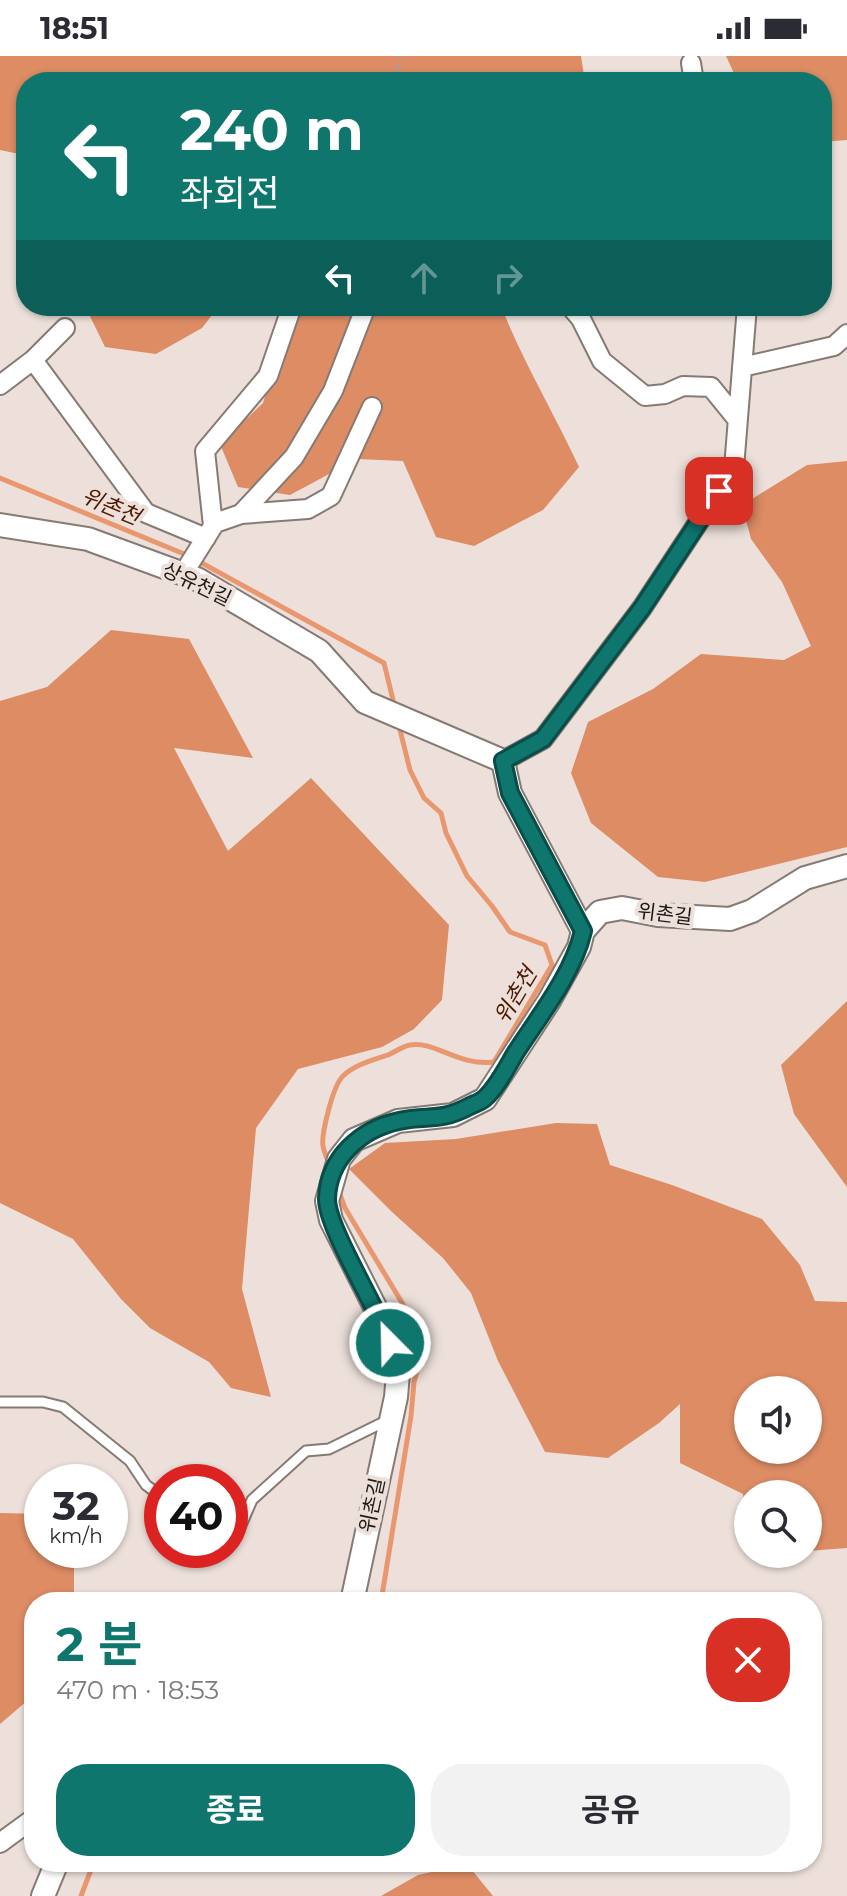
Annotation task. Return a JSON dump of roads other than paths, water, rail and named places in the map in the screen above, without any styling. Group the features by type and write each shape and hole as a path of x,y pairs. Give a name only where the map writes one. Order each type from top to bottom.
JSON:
{"street":[{"path":"691,63 692,72"},
{"path":"206,538 205,451 268,376 289,316"},
{"path":"185,570 206,538 241,514 294,457 333,391 362,316"},
{"path":"578,316 602,361 645,396 665,394 683,386 711,387 737,419"},
{"path":"583,931 510,793 503,761 543,739 642,608 734,468 746,316"},
{"path":"0,385 33,360 65,328"},
{"path":"742,367 834,346 847,334"},
{"path":"33,360 146,513 206,538"},
{"path":"241,514 308,509 331,496 372,407"},
{"name":"상유천길","path":"0,525 88,539 185,570 319,651 365,702 503,761"},
{"name":"위촌길","path":"354,1592 397,1385 395,1358 382,1321 331,1220 327,1201 339,1159 354,1140 398,1121 439,1119 485,1099 549,1001 579,947 583,931 600,912 622,908 658,915 730,919 752,911 805,878 847,866"},
{"path":"0,1843 24,1825"},
{"path":"43,1896 53,1872"}],"lane":[{"path":"0,1402 43,1402 63,1407 130,1461 144,1482"},
{"path":"248,1509 252,1500 306,1451 329,1449 390,1419"}],"waterway":[{"name":"위촌천","path":"0,478 189,556 384,663 395,708"},
{"name":"위촌천","path":"329,1164 323,1146 324,1132 332,1099 339,1081 347,1072 402,1048 419,1044 470,1061 494,1062 552,965 545,945 510,932 467,876 446,833 441,813 424,798 410,770 398,722"},
{"name":"위촌천","path":"339,1192 345,1208 404,1306 422,1353 414,1382 383,1592"},
{"name":"위촌천","path":"81,1896 90,1872"}]}
